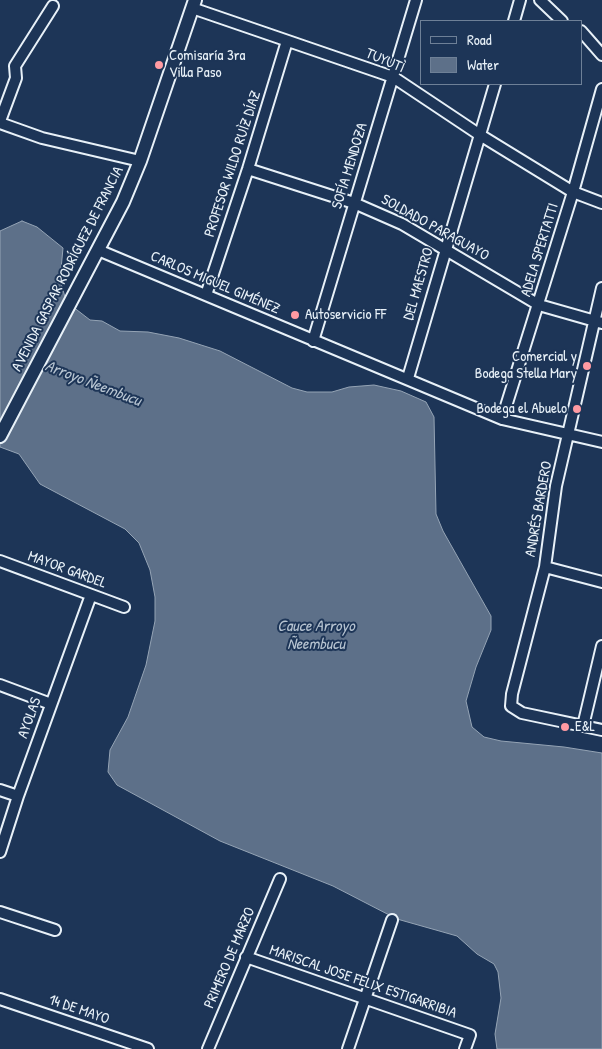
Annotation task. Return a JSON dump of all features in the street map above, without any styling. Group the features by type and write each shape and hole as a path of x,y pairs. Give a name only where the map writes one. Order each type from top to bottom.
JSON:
{"main road":[{"name":"AVENIDA GASPAR RODRÍGUEZ DE FRANCIA","path":"0,436 123,202 140,161 194,4"}],"street":[{"name":"SOFÍA MENDOZA","path":"313,341 416,0"},
{"path":"514,20 520,0"},
{"path":"540,0 561,20"},
{"path":"550,0 570,20"},
{"name":"TUYUTÌ","path":"194,4 287,41 393,77 480,135 573,192 602,203"},
{"path":"53,6 15,66 16,78 0,122 42,138 140,161"},
{"path":"582,32 602,55"},
{"name":"PROFESOR WILDO RUÌZ DÍAZ","path":"206,295 248,169 287,41"},
{"path":"582,41 591,51 602,55"},
{"name":"DEL MAESTRO","path":"408,378 495,85"},
{"name":"ADELA SPERTATTI","path":"502,419 573,192 602,89"},
{"name":"SOLDADO PARAGUAYO","path":"248,169 354,203 402,224 538,305 598,322"},
{"name":"CARLOS MIGUEL GIMÉNEZ","path":"98,250 313,341 408,378 502,419 602,442"},
{"name":"ANDRÉS BARDERO","path":"583,726 522,712 511,706 512,694 544,567 556,486 598,322 602,288"},
{"name":"MAYOR GARDEL","path":"0,561 124,607"},
{"path":"544,567 602,582"},
{"name":"AYOLAS","path":"0,852 50,704 91,595"},
{"path":"602,646 583,726 602,730"},
{"path":"0,686 50,704"},
{"path":"0,790 18,796"},
{"name":"PRIMERO DE MARZO","path":"208,1049 280,879"},
{"path":"0,912 55,930"},
{"path":"348,1049 392,920"},
{"name":"MARISCAL JOSE FELIX ESTIGARRIBIA","path":"246,957 366,997 470,1035 465,1049"},
{"name":"14 DE MAYO","path":"0,999 148,1049"}],"water":[{"name":"Cauce Arroyo Ñeembucu","path":"22,221 37,227 63,248 60,280 65,297 68,303 90,320 102,321 120,331 148,332 179,338 220,351 292,388 307,392 332,392 349,387 374,385 401,391 426,402 434,417 436,514 443,531 491,616 491,630 476,667 466,701 472,727 484,737 501,741 602,753 602,1049 497,1049 495,1034 501,998 498,972 494,964 477,954 457,936 397,919 333,886 220,841 117,785 108,772 110,750 128,717 146,665 155,621 155,597 150,570 139,543 125,529 40,484 19,454 0,447 0,231"}],"place":[{"name":"Comisaría 3ra Villa Paso","path":"159,65"},
{"name":"Autoservicio FF","path":"295,315"},
{"name":"Comercial y Bodega Stella Mary","path":"587,366"},
{"name":"Bodega el Abuelo","path":"577,409"},
{"name":"E&L","path":"565,727"}],"water label":[{"name":"Arroyo Ñeembucu","path":"93,384"}]}
